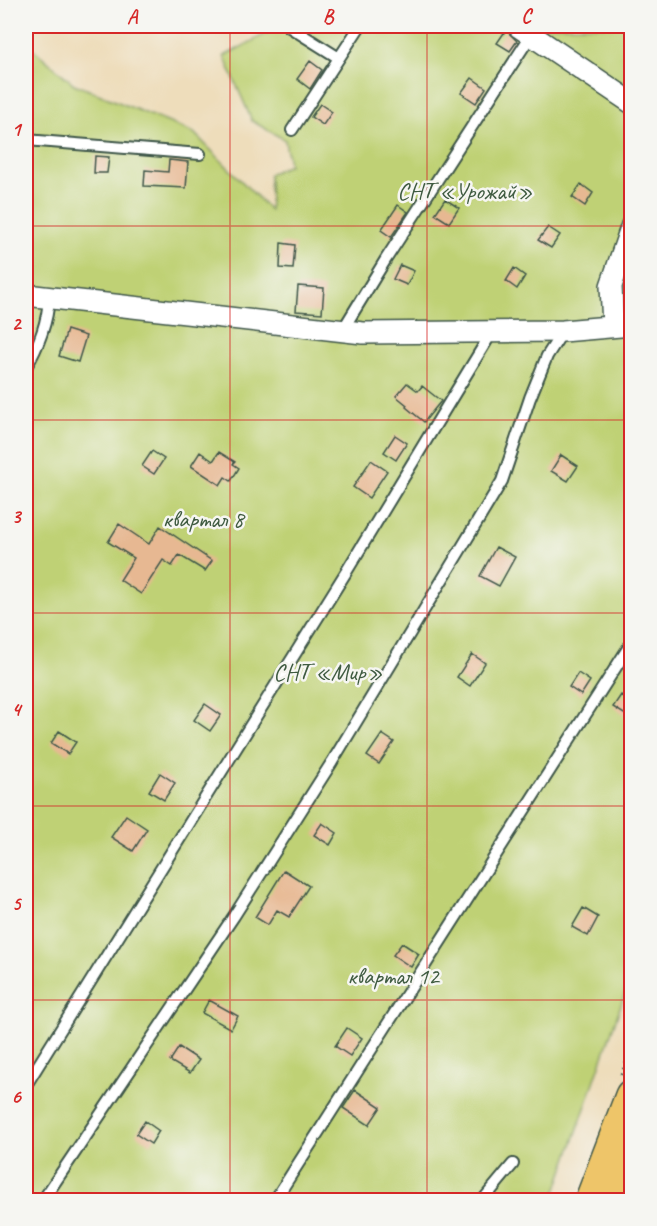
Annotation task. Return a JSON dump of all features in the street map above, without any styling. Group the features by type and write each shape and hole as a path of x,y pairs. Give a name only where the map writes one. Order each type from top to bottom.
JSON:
{"highway":[{"path":"592,1200 632,1096"},
{"path":"620,1200 632,1172"}],"street":[{"path":"529,28 632,103"},
{"path":"26,296 363,333 564,331 622,326 611,286 632,225"}],"lane":[{"path":"288,26 339,58"},
{"path":"292,130 360,26"},
{"path":"342,331 529,28"},
{"path":"26,140 200,154"},
{"path":"26,367 39,341 49,297"},
{"path":"43,1200 234,916 332,762 502,482 530,398 547,356 564,331"},
{"path":"26,1085 348,569 492,332"},
{"path":"275,1200 632,642"},
{"path":"483,1200 513,1164"}],"green space":[{"name":"СНТ «Мир»","path":"270,26 631,26 631,976 553,1200 26,1200 26,43 74,84 194,133 270,210 269,174 289,165 285,140 252,121 224,56 275,29"}],"building":[{"path":"506,30 517,41 510,51 497,43"},
{"path":"310,61 322,70 310,89 297,79"},
{"path":"472,78 486,88 476,103 461,93"},
{"path":"320,104 332,112 323,125 311,117"},
{"path":"95,156 109,157 107,173 94,173"},
{"path":"169,160 188,162 186,188 144,186 145,170 168,172"},
{"path":"581,184 593,193 585,206 572,197"},
{"path":"445,199 459,208 449,223 435,214"},
{"path":"398,205 408,212 391,237 381,230"},
{"path":"548,227 560,235 551,248 538,240"},
{"path":"281,243 295,245 293,269 280,268"},
{"path":"400,265 414,271 407,285 393,279"},
{"path":"514,268 525,276 517,289 506,281"},
{"path":"298,286 324,288 322,313 296,311"},
{"path":"67,330 86,336 78,362 59,356"},
{"path":"407,383 418,391 422,386 441,401 424,422 396,396"},
{"path":"395,435 407,443 396,460 384,452"},
{"path":"152,451 164,459 154,474 142,466"},
{"path":"200,452 213,461 219,452 235,462 233,464 239,468 231,481 225,477 220,485 191,466"},
{"path":"561,455 578,466 568,481 551,471"},
{"path":"371,460 387,471 369,498 353,487"},
{"path":"119,524 149,544 160,526 212,561 205,571 179,555 172,566 163,560 141,594 120,580 134,558 108,542"},
{"path":"496,547 515,557 499,586 480,576"},
{"path":"472,654 485,663 470,686 457,677"},
{"path":"578,673 590,681 581,695 569,687"},
{"path":"621,695 632,702 632,719 613,707"},
{"path":"205,704 221,715 210,731 194,720"},
{"path":"59,731 76,742 68,754 51,743"},
{"path":"382,734 394,742 379,764 367,756"},
{"path":"160,773 175,783 164,800 149,791"},
{"path":"126,815 147,829 133,851 111,837"},
{"path":"322,823 337,833 330,845 314,835"},
{"path":"284,870 309,886 289,917 277,910 268,925 255,917"},
{"path":"583,908 598,917 588,936 572,927"},
{"path":"402,943 419,954 411,967 393,955"},
{"path":"209,1000 238,1016 231,1029 202,1013"},
{"path":"347,1028 362,1038 350,1056 335,1046"},
{"path":"179,1047 199,1060 190,1073 170,1061"},
{"path":"355,1090 381,1107 369,1125 343,1108"},
{"path":"145,1121 159,1131 151,1144 136,1134"}],"park label":[{"name":"СНТ «Урожай»","path":"465,191"},
{"name":"квартал 8","path":"203,519"},
{"name":"квартал 12","path":"393,976"}]}
